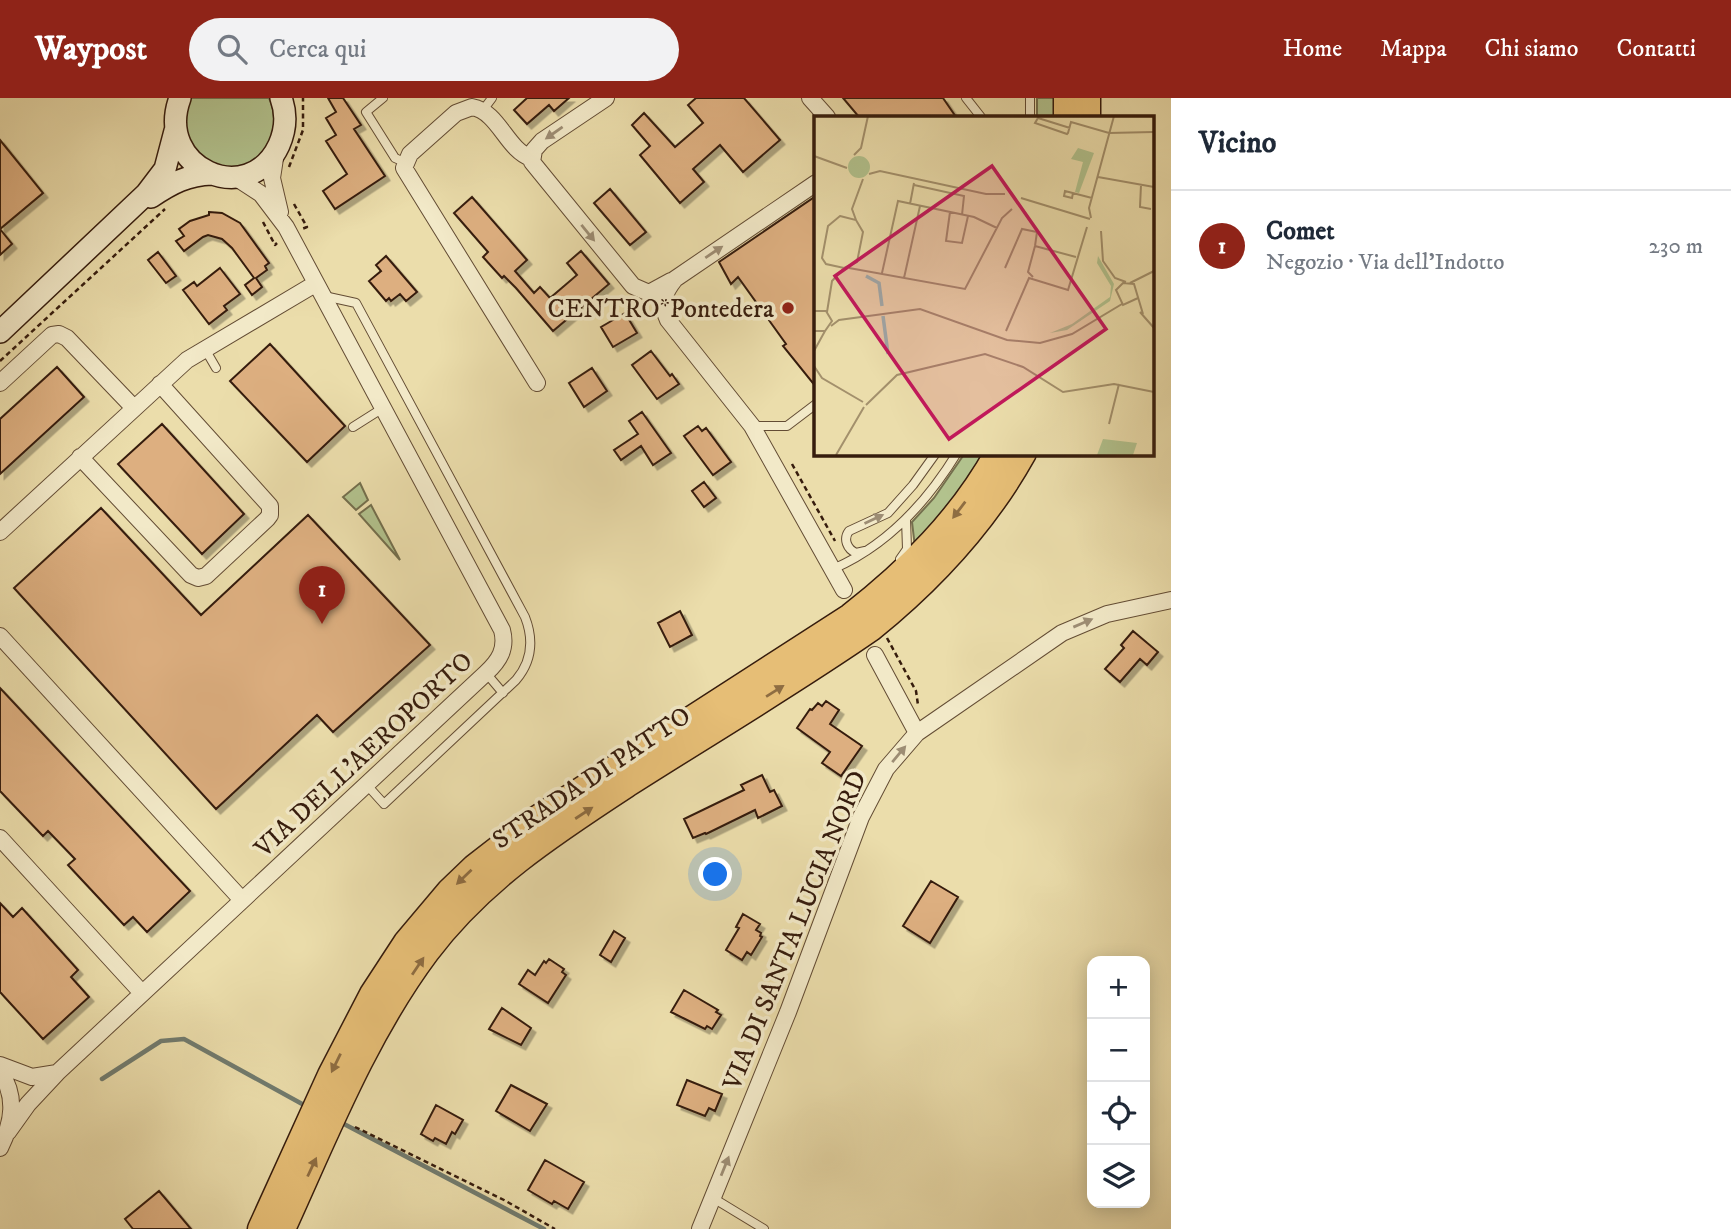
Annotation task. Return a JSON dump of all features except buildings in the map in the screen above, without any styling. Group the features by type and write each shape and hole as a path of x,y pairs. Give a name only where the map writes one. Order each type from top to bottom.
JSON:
{"main road":[{"path":"1066,98 1066,116"},
{"path":"1088,98 1088,116"},
{"name":"STRADA DI PATTO","path":"260,1229 330,1075 372,994 406,942 449,891 484,858 537,818 850,616 875,597 935,540 981,481 996,455"},
{"name":"STRADA DI PATTO","path":"283,1229 379,1027 421,961 446,928 487,885 544,839 848,645 892,612 937,571 967,538 1023,455"}],"street":[{"path":"0,332 116,225 161,177 168,163 180,98"},
{"path":"531,158 542,141 606,98"},
{"path":"810,98 826,116"},
{"path":"116,225 173,183 195,175 235,177 256,170 271,159 277,148 285,128 288,100"},
{"path":"537,383 404,171 404,162 410,154 456,113 468,107 487,104 520,152 531,158 545,181 633,286 644,292 654,292 675,279 814,184"},
{"path":"175,131 189,159 212,174"},
{"name":"VIA DELL'AEROPORTO","path":"8,1132 57,1073 486,673 502,653 502,630 288,231 272,187 272,168 277,148"},
{"name":"VIA DELL'AEROPORTO","path":"235,177 261,194 288,231"},
{"path":"675,279 663,298 668,320 752,426 845,590"},
{"path":"0,532 187,360 318,290"},
{"path":"0,383 52,335 59,334 67,338 134,408"},
{"path":"80,457 191,575 198,578 206,576 267,519 270,506 160,384"},
{"name":"VIA DI SANTA LUCIA NORD","path":"700,1229 788,1013 861,817 886,769 917,733 1074,626 1107,614 1171,600"},
{"path":"0,636 242,900"},
{"path":"875,655 917,733"},
{"path":"0,838 142,993"},
{"path":"0,1065 32,1077 57,1073"},
{"path":"0,1071 10,1093 12,1115 0,1148"}],"lane":[{"path":"383,98 366,112 396,158 404,162"},
{"path":"965,98 980,116"},
{"path":"1030,98 1031,116"},
{"path":"318,290 356,303 525,617 531,638 529,658 522,672 384,804 366,784"},
{"path":"205,349 216,368"},
{"path":"752,426 787,426 814,406"},
{"path":"354,428 383,408"},
{"path":"868,550 856,553 849,549 846,540 849,531 888,513 935,455"},
{"path":"833,569 868,550 906,519 933,488 956,455"},
{"path":"875,597 887,574 906,549 906,519"},
{"path":"486,673 503,693"},
{"path":"712,1198 764,1229"}],"path":[{"path":"288,100 303,130 288,173"},
{"path":"259,216 275,244 288,231 307,227 291,196"},
{"path":"0,361 171,204"},
{"path":"795,469 839,549"},
{"path":"884,632 916,691 918,709"},
{"path":"355,1127 503,1200 555,1229"}],"green space":[{"path":"189,98 269,98 274,124 266,148 259,157 236,168 206,163 185,138"},
{"path":"1037,98 1055,98 1055,116 1037,116"},
{"path":"964,455 986,455 979,469 915,547 912,522 934,498"},
{"path":"360,483 368,500 356,510 343,497"},
{"path":"371,505 400,560 359,514"}],"waterway":[{"path":"102,1079 161,1041 184,1039 304,1105"},
{"path":"344,1124 544,1229"}],"place":[{"name":"CENTRO*Pontedera","path":"788,308"},
{"name":"Comet","path":"322,624"}]}
